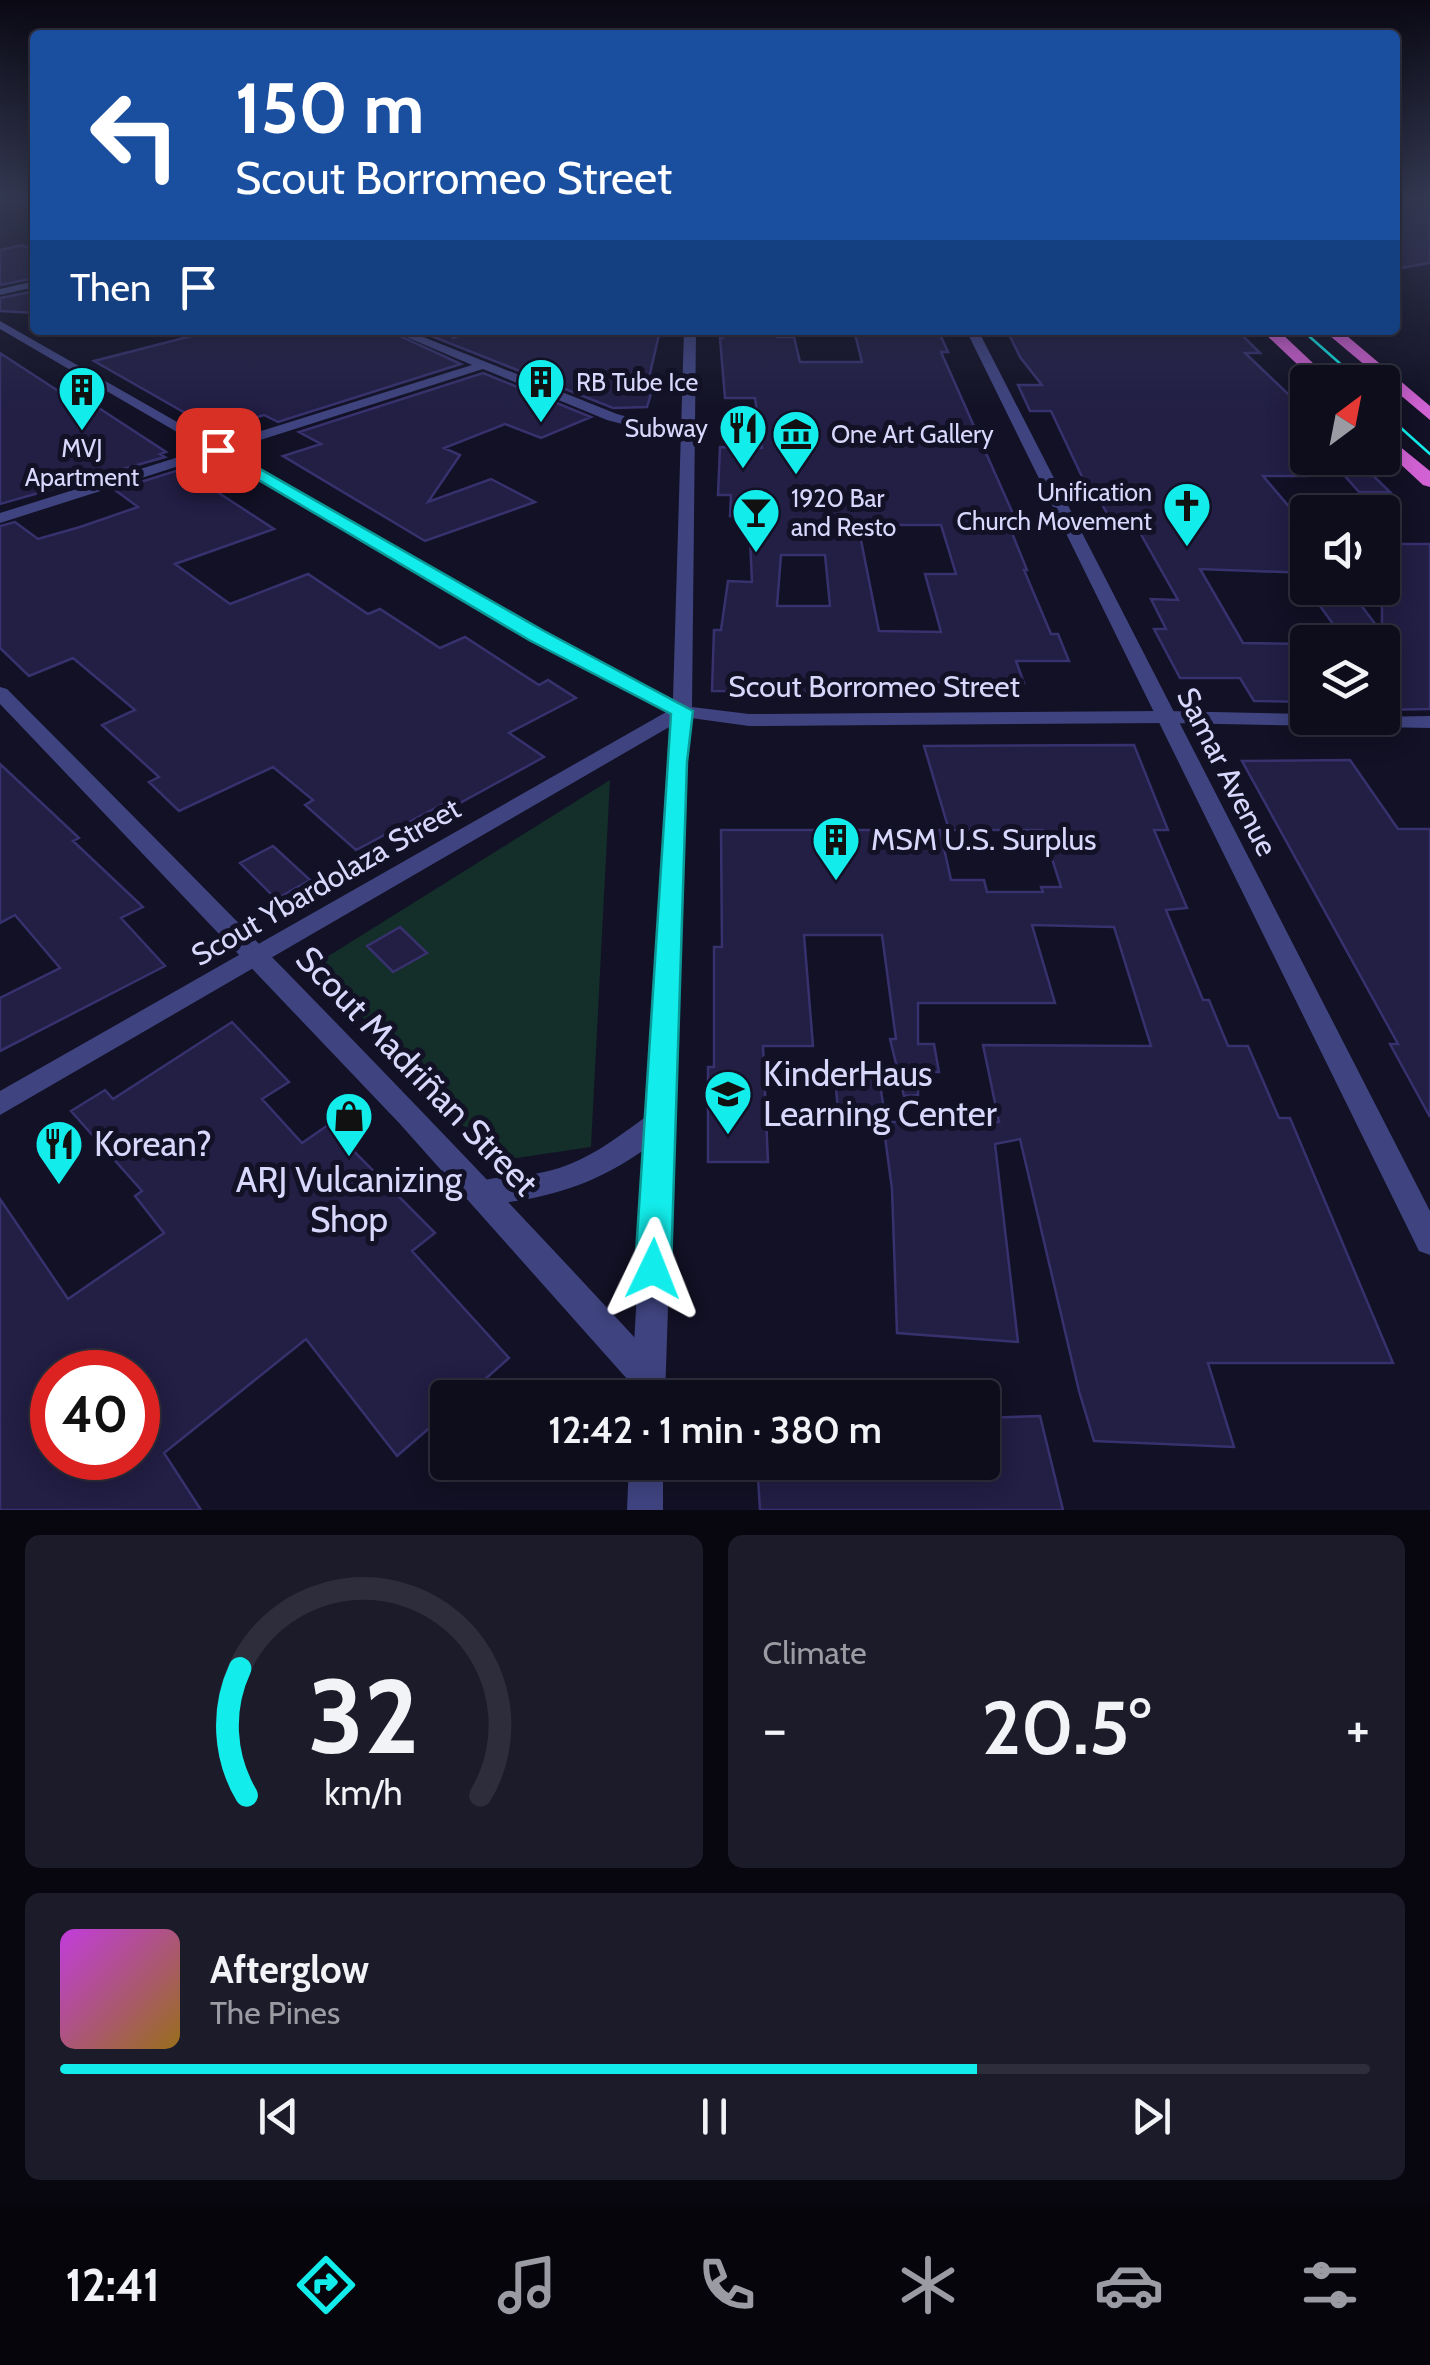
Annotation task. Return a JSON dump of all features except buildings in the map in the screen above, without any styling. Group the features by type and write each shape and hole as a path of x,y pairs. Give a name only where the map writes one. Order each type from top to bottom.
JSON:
{"highway":[{"path":"1274,335 1307,365"},
{"path":"1336,335 1430,415"},
{"path":"1400,454 1430,482"}],"street":[{"path":"0,292 30,285"},
{"name":"Scout Borromeo Street","path":"0,324 536,636 682,711 749,720 1165,716 1430,722"},
{"path":"409,335 612,417 649,427 688,430"},
{"path":"648,1380 682,711 690,335"},
{"name":"Samar Avenue","path":"974,335 1430,1241"},
{"path":"0,518 484,365"},
{"name":"Scout Madriñan Street","path":"0,693 92,782 255,957 484,1192 641,1380"},
{"name":"Scout Ybardolaza Street","path":"0,1104 682,711"},
{"path":"484,1192 568,1182 607,1162 659,1122"},
{"path":"644,1510 645,1480"}],"green space":[{"path":"610,780 591,1147 496,1161 314,965"}],"tram line":[{"path":"1308,335 1342,365"},
{"path":"1400,427 1430,454"}],"place":[{"name":"RB Tube Ice","path":"541,424"},
{"name":"MVJ Apartment","path":"82,432"},
{"name":"Subway","path":"743,470"},
{"name":"One Art Gallery","path":"796,476"},
{"name":"Unification Church Movement","path":"1187,548"},
{"name":"1920 Bar and Resto","path":"756,554"},
{"name":"MSM U.S. Surplus","path":"836,882"},
{"name":"KinderHaus Learning Center","path":"728,1136"},
{"name":"ARJ Vulcanizing Shop","path":"349,1158"},
{"name":"Korean?","path":"59,1186"}],"route":[{"path":"218,450 536,636 682,711 676,762 653,1269"}]}
